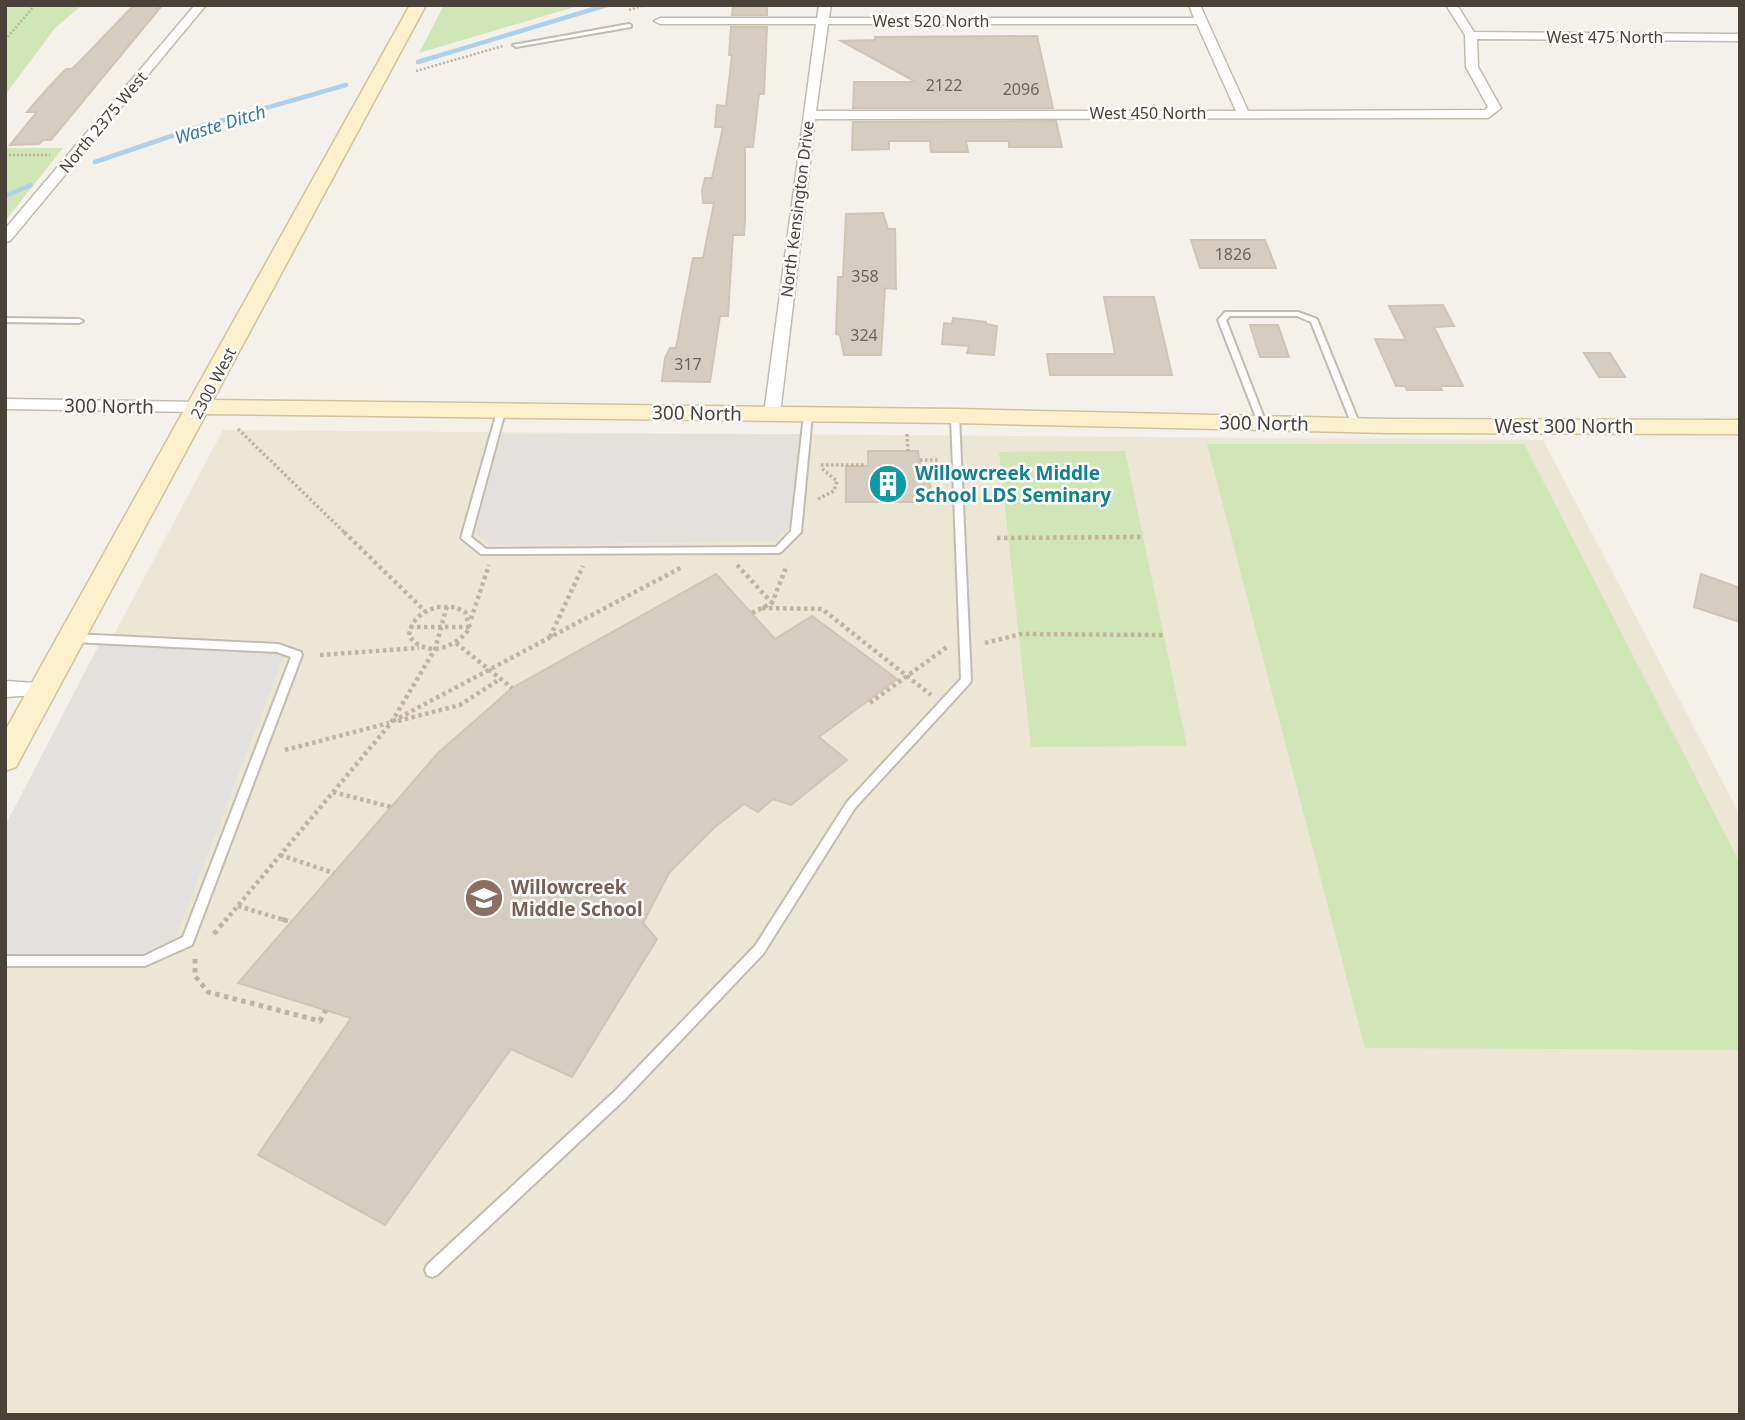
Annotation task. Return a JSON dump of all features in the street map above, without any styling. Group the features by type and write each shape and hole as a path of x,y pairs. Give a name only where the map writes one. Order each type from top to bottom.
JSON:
{"street":[{"name":"North 2375 West","path":"5,238 201,5"},
{"name":"2300 West","path":"5,759 418,5"},
{"name":"North Kensington Drive","path":"772,414 808,115 825,5"},
{"path":"1195,5 1242,113"},
{"path":"1451,5 1471,35"},
{"name":"West 520 North","path":"660,21 1201,20"},
{"name":"West 475 North","path":"1471,35 1740,38"},
{"name":"West 450 North","path":"808,115 1488,114 1494,108 1472,67 1471,35"},
{"name":"300 North","path":"5,404 955,416 1388,426"},
{"name":"West 300 North","path":"1388,426 1740,427"},
{"path":"5,689 45,689"}],"lane":[{"path":"516,45 629,26"},
{"path":"1262,423 1222,320 1228,314 1298,314 1314,321 1356,425"},
{"path":"5,320 79,321"},
{"path":"501,412 466,538 484,552 778,550 796,532 808,415"},
{"path":"432,1270 619,1097 759,950 851,805 966,680 955,416"},
{"path":"5,961 145,961 188,941 297,655 278,648 73,638"}],"path":[{"path":"5,40 35,5"},
{"path":"5,155 57,155"},
{"path":"238,429 425,611"},
{"path":"907,433 908,451"},
{"path":"814,501 834,491 838,481 816,465 866,465"},
{"path":"997,538 1144,537"},
{"path":"320,655 435,649 456,643 466,635 493,554"},
{"path":"550,637 588,556"},
{"path":"391,723 692,561"},
{"path":"752,613 772,603 787,564"},
{"path":"736,565 772,603"},
{"path":"214,934 391,723 435,649 447,606"},
{"path":"423,648 412,642 408,636 410,626 425,611 447,606 463,610 470,624"},
{"path":"761,608 822,609 943,705"},
{"path":"410,626 470,624"},
{"path":"985,643 1021,634 1164,635"},
{"path":"870,703 956,641"},
{"path":"456,643 490,670 497,681 512,688"},
{"path":"285,750 460,705 497,681"},
{"path":"333,792 391,807"},
{"path":"280,855 334,873"},
{"path":"237,905 291,922"},
{"path":"195,954 195,976 208,992 320,1021 326,1010"}],"shaded area":[{"path":"223,430 1543,440 1740,815 1740,1415 5,1415 5,839"},
{"path":"502,434 800,434 790,527 774,541 490,545 474,533"},
{"path":"99,645 285,654 173,944 147,955 5,956 5,826"}],"green space":[{"path":"5,5 82,5 55,28 5,95"},
{"path":"444,5 581,5 419,53"},
{"path":"5,148 63,148 5,221"},
{"path":"1207,444 1524,444 1740,863 1740,1050 1365,1048"},
{"path":"1125,451 1187,746 1031,747 999,452"}],"building":[{"path":"134,5 157,5 156,8 160,8 51,140 43,140 39,144 10,145 37,112 27,112 47,89 66,69 72,69"},
{"path":"733,5 767,5 767,15 732,15"},
{"path":"731,27 767,27 764,94 759,94 753,147 745,147 744,235 733,235 728,316 720,316 710,382 662,381 665,358 670,348 676,348 693,258 703,258 714,203 703,203 702,190 705,178 712,178 723,127 715,127 717,105 726,106 732,55 729,55"},
{"path":"1037,36 1053,108 853,108 854,82 916,82 841,41 875,40 875,37"},
{"path":"1056,121 1062,147 1009,147 1009,141 966,141 968,152 931,152 930,141 889,141 889,149 852,150 853,122"},
{"path":"883,213 888,229 895,229 896,289 885,288 881,355 844,355 840,335 836,334 838,277 843,277 846,214"},
{"path":"1191,240 1265,240 1276,268 1200,268"},
{"path":"1104,297 1154,297 1172,375 1050,375 1047,354 1115,354"},
{"path":"1443,305 1454,326 1434,327 1463,386 1440,386 1442,390 1407,390 1405,386 1396,386 1375,339 1406,340 1389,306"},
{"path":"953,318 997,326 994,355 967,353 969,346 942,344 944,323 952,324"},
{"path":"1250,325 1278,325 1289,357 1260,357"},
{"path":"1584,353 1610,353 1625,377 1599,377"},
{"name":"Willowcreek Middle School LDS Seminary","path":"868,451 918,451 920,466 928,466 932,502 846,502 846,466 868,466"},
{"name":"Willowcreek Middle School","path":"716,574 775,639 812,616 897,679 819,737 847,760 791,805 773,799 758,812 744,804 715,827 669,873 643,923 657,939 572,1077 511,1049 385,1225 258,1155 351,1018 238,983 438,753 512,688"},
{"path":"1701,574 1740,588 1740,622 1694,607"}],"waterway":[{"name":"Waste Ditch","path":"418,62 607,5"},
{"name":"Waste Ditch","path":"95,162 192,129 346,85"},
{"name":"Waste Ditch","path":"5,196 31,185"}],"place":[{"name":"Willowcreek Middle School LDS Seminary","path":"888,484"},
{"name":"Willowcreek Middle School","path":"484,898"}]}
